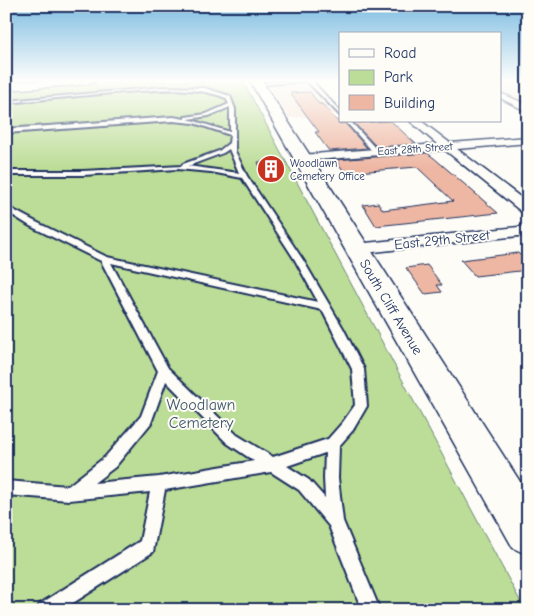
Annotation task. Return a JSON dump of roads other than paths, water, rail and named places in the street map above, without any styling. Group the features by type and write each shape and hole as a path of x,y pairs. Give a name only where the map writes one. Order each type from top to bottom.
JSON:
{"main road":[{"name":"South Cliff Avenue","path":"273,110 528,533"}],"street":[{"path":"416,122 528,210"},
{"name":"East 28th Street","path":"301,158 528,140"},
{"name":"East 29th Street","path":"356,249 528,230"}],"lane":[{"path":"6,131 173,119 207,115 220,110"},
{"path":"6,488 69,493 159,484 270,465 332,444 348,426 361,406 358,369 326,307 273,218 244,176 232,151 231,110"},
{"path":"173,119 195,122 231,134"},
{"path":"348,122 376,152"},
{"path":"177,167 221,152 232,144"},
{"path":"6,173 83,173 177,167 211,170 244,176"},
{"path":"6,208 33,224 104,259 326,307"},
{"path":"104,259 164,371 232,439 304,485 335,521"},
{"path":"69,493 110,462 146,419 164,371"},
{"path":"332,444 331,478 335,521 370,610"},
{"path":"46,610 147,546 159,484"}],"place":[{"name":"Woodlawn Cemetery Office","path":"271,169"}],"park label":[{"name":"Woodlawn Cemetery","path":"201,414"}]}
